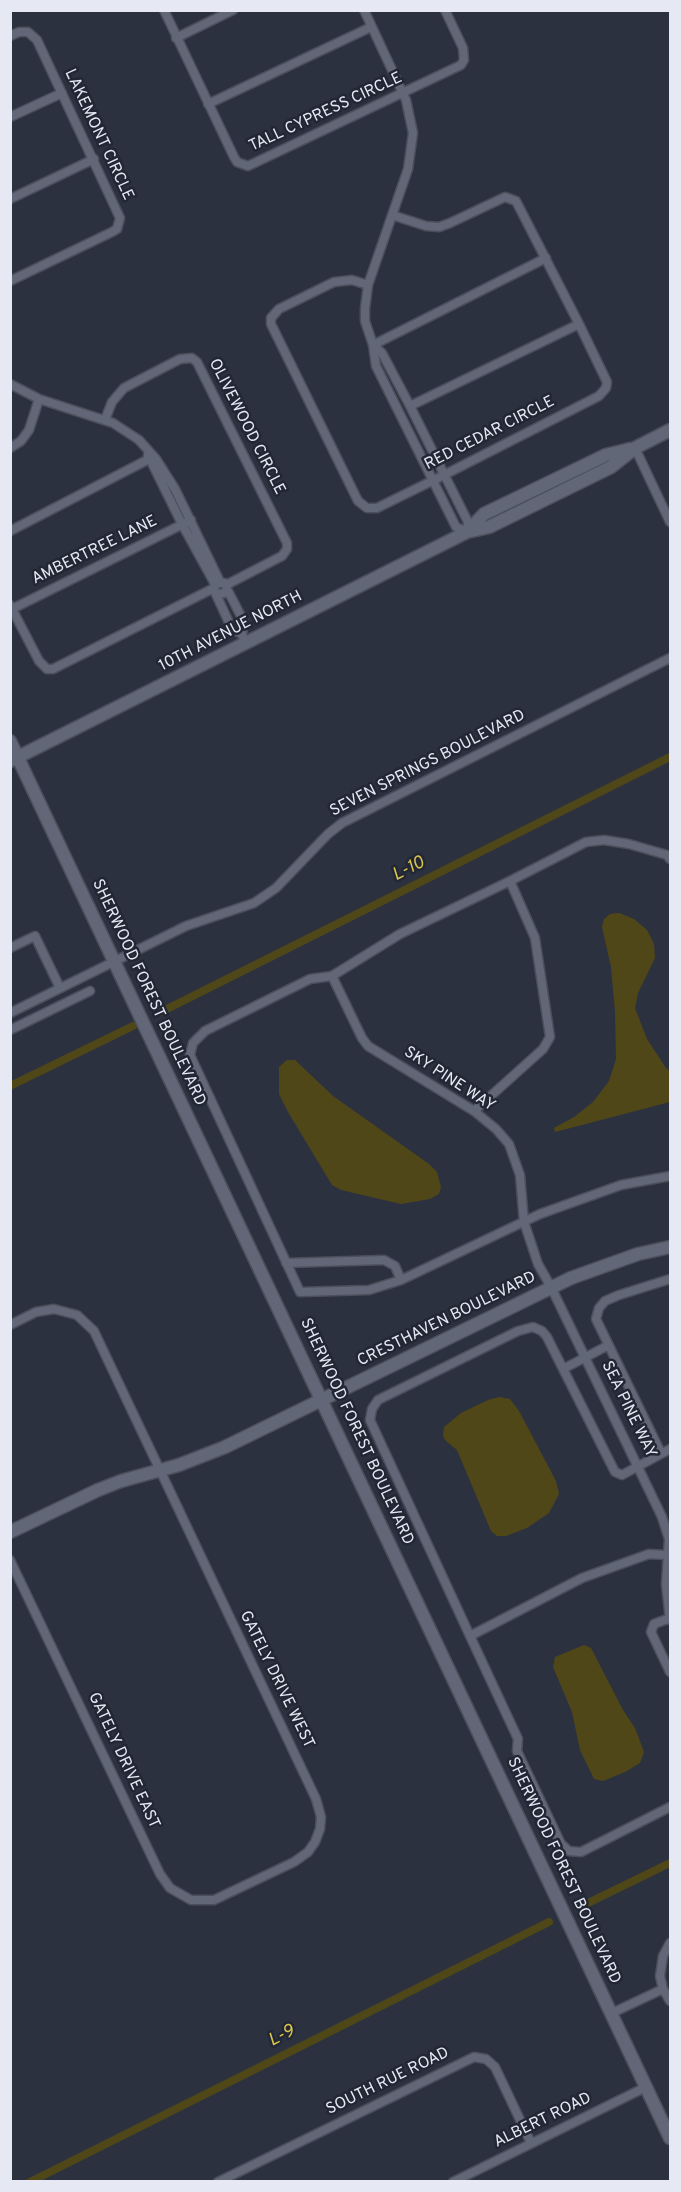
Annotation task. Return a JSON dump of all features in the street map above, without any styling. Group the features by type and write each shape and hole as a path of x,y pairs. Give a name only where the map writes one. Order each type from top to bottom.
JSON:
{"street":[{"name":"TALL CYPRESS CIRCLE","path":"164,10 234,157 242,165 248,166 461,65 464,60 463,48 445,10"},
{"path":"176,38 233,10"},
{"path":"364,10 403,93 411,120 412,147 408,169 368,285 364,309 365,321 373,345 376,366 456,527 467,532 468,522 410,406 382,353 373,345"},
{"path":"208,104 371,27"},
{"name":"LAKEMONT CIRCLE","path":"10,36 19,32 28,32 33,35 94,159 120,218 117,229 10,281"},
{"path":"10,117 62,93"},
{"path":"10,199 94,159"},
{"name":"RED CEDAR CIRCLE","path":"368,285 352,280 334,282 279,309 271,318 271,324 362,505 367,508 377,508 604,393 607,382 519,205 505,197 439,227 426,226 392,215"},
{"path":"373,345 546,258"},
{"path":"410,406 579,324"},
{"name":"OLIVEWOOD CIRCLE","path":"11,607 39,661 47,669 53,669 220,587 282,555 286,549 287,543 196,362 186,358 180,359 124,388 112,402 105,420"},
{"path":"10,384 39,399 105,420 129,432 147,449 156,459 191,520 220,587 232,629 244,639"},
{"path":"10,448 25,436 39,399"},
{"name":"10TH AVENUE NORTH","path":"14,760 244,639 467,532 484,514 606,455 635,448 670,430"},
{"path":"635,448 670,522"},
{"path":"147,449 149,459 182,524 244,622 244,639"},
{"path":"10,531 149,459"},
{"name":"AMBERTREE LANE","path":"11,607 191,520"},
{"name":"SEVEN SPRINGS BOULEVARD","path":"10,1012 186,926 254,903 276,888 327,834 342,823 670,658"},
{"name":"SHERWOOD FOREST BOULEVARD","path":"10,741 14,760 115,961 670,2138"},
{"path":"670,859 667,855 628,844 604,840 586,842 400,934 333,976 310,979 205,1031 193,1043 190,1055 300,1292 369,1290 401,1280 540,1214 621,1185 670,1176"},
{"path":"474,1111 543,1049 550,1037 535,938 510,881"},
{"path":"10,948 35,936 60,988"},
{"name":"SKY PINE WAY","path":"333,976 368,1046 474,1111 496,1129 509,1144 520,1175 525,1222 538,1264 551,1287"},
{"path":"10,1030 90,991"},
{"name":"CRESTHAVEN BOULEVARD","path":"10,1532 98,1490 121,1481 195,1460 225,1447 551,1287 602,1266 670,1246"},
{"path":"286,1263 384,1260 394,1266 401,1280"},
{"path":"661,1453 607,1346 596,1319 598,1308 605,1301 670,1279"},
{"name":"SEA PINE WAY","path":"551,1287 662,1517 669,1539 666,1598 670,1619"},
{"name":"GATELY DRIVE WEST","path":"10,1325 36,1312 54,1309 71,1312 86,1322 97,1336 316,1799 320,1811 320,1829 315,1842 294,1862 256,1880"},
{"path":"670,1449 622,1474 615,1472 547,1337 542,1331 533,1327 518,1331 378,1400 372,1409 370,1419 518,1739 517,1751 561,1844 569,1851 581,1852 670,1806"},
{"path":"562,1369 607,1346"},
{"path":"470,1636 582,1578 649,1554 667,1555"},
{"name":"GATELY DRIVE EAST","path":"10,1560 166,1884 180,1895 202,1901 224,1896 256,1880"},
{"path":"670,1619 654,1624 651,1632 670,1672"},
{"path":"670,1943 665,1950 660,1969 663,1989 670,2001"},
{"path":"612,2013 663,1989"},
{"name":"SOUTH RUE ROAD","path":"218,2181 474,2057 486,2059 495,2067 531,2143"},
{"name":"ALBERT ROAD","path":"453,2181 646,2087"}],"shaded area":[{"path":"619,913 634,919 647,930 654,944 655,958 638,993 635,1008 647,1039 670,1071 670,1102 555,1132 554,1128 574,1117 593,1102 609,1081 616,1059 611,967 602,927 604,919 610,914"},
{"path":"287,1060 295,1060 333,1096 429,1164 437,1172 441,1187 439,1194 430,1199 401,1204 341,1190 332,1185 279,1094 279,1067"},
{"path":"499,1397 510,1399 519,1411 556,1481 559,1494 549,1513 527,1528 506,1536 497,1536 491,1531 457,1450 445,1440 443,1435 444,1427 461,1413"},
{"path":"584,1645 591,1648 623,1710 635,1728 644,1752 640,1763 603,1781 594,1779 580,1750 572,1712 553,1667 555,1657"}],"waterway":[{"name":"L-10","path":"161,1012 670,757"},
{"name":"L-10","path":"10,1086 133,1026"},
{"name":"L-9","path":"584,1905 670,1863"},
{"name":"L-9","path":"30,2182 549,1922"}]}
